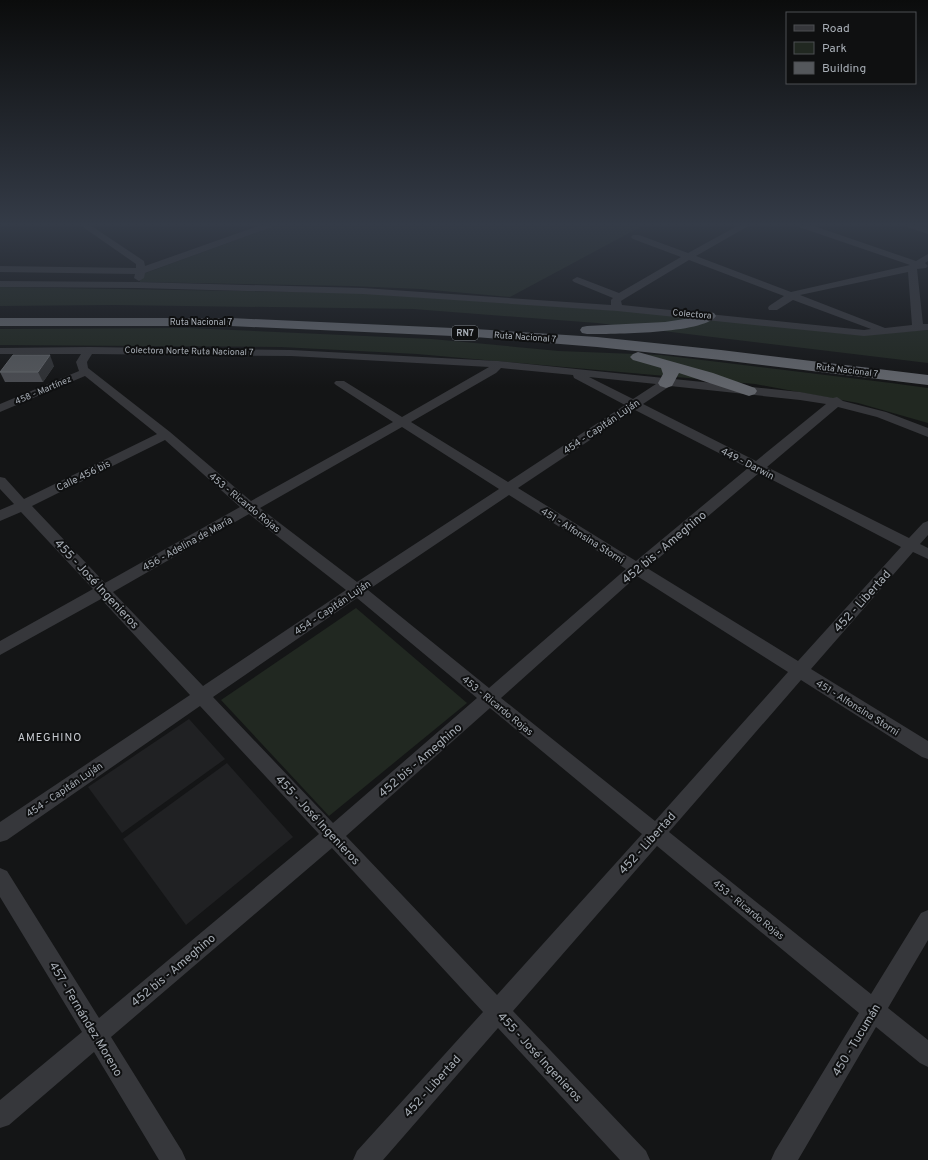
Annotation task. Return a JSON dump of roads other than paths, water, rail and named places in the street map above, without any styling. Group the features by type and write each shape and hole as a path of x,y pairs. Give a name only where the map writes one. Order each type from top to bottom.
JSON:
{"highway":[{"name":"Ruta Nacional 7","path":"0,314 243,314 451,322 564,330 714,344 928,370"},
{"path":"564,330 614,330 668,326 694,321 709,316"},
{"name":"Ruta Nacional 7","path":"0,322 232,322 366,327 517,336 721,355 928,380"},
{"path":"517,336 610,351 667,364 749,391"},
{"path":"666,383 671,374 667,364"}],"street":[{"path":"137,285 138,279"},
{"path":"617,308 616,300 650,279"},
{"path":"748,279 887,332"},
{"path":"773,308 797,293 858,279"},
{"path":"917,279 923,328"},
{"path":"577,280 620,297"},
{"name":"Colectora","path":"0,284 137,285 363,291 617,308 709,316 864,333 923,328"},
{"path":"86,372 81,367 81,363 89,350"},
{"name":"Colectora Norte Ruta Nacional 7","path":"0,351 89,350 283,352 377,356 498,364"},
{"path":"498,364 837,401 883,415 928,433"},
{"name":"456 - Adelina de María","path":"0,649 404,422 492,371 498,364"},
{"name":"449 - Darwin","path":"569,371 928,554"},
{"name":"458 - Martínez","path":"0,408 86,372"},
{"name":"453 - Ricardo Rojas","path":"86,372 166,435 250,508 357,590 928,1055"},
{"name":"451 - Alfonsina Storni","path":"340,383 928,751"},
{"name":"454 - Capitán Luján","path":"0,833 357,590 666,383"},
{"name":"452 bis - Ameghino","path":"0,1116 332,836 490,699 637,568 837,401"},
{"name":"Calle 456 bis","path":"0,516 166,435"},
{"name":"455 - José Ingenieros","path":"0,481 637,1160"},
{"name":"452 - Libertad","path":"366,1160 928,526"},
{"name":"457 - Fernández Moreno","path":"0,878 173,1160"},
{"name":"450 - Tucumán","path":"784,1160 928,920"}],"district":[{"name":"AMEGHINO","path":"50,737"}]}
